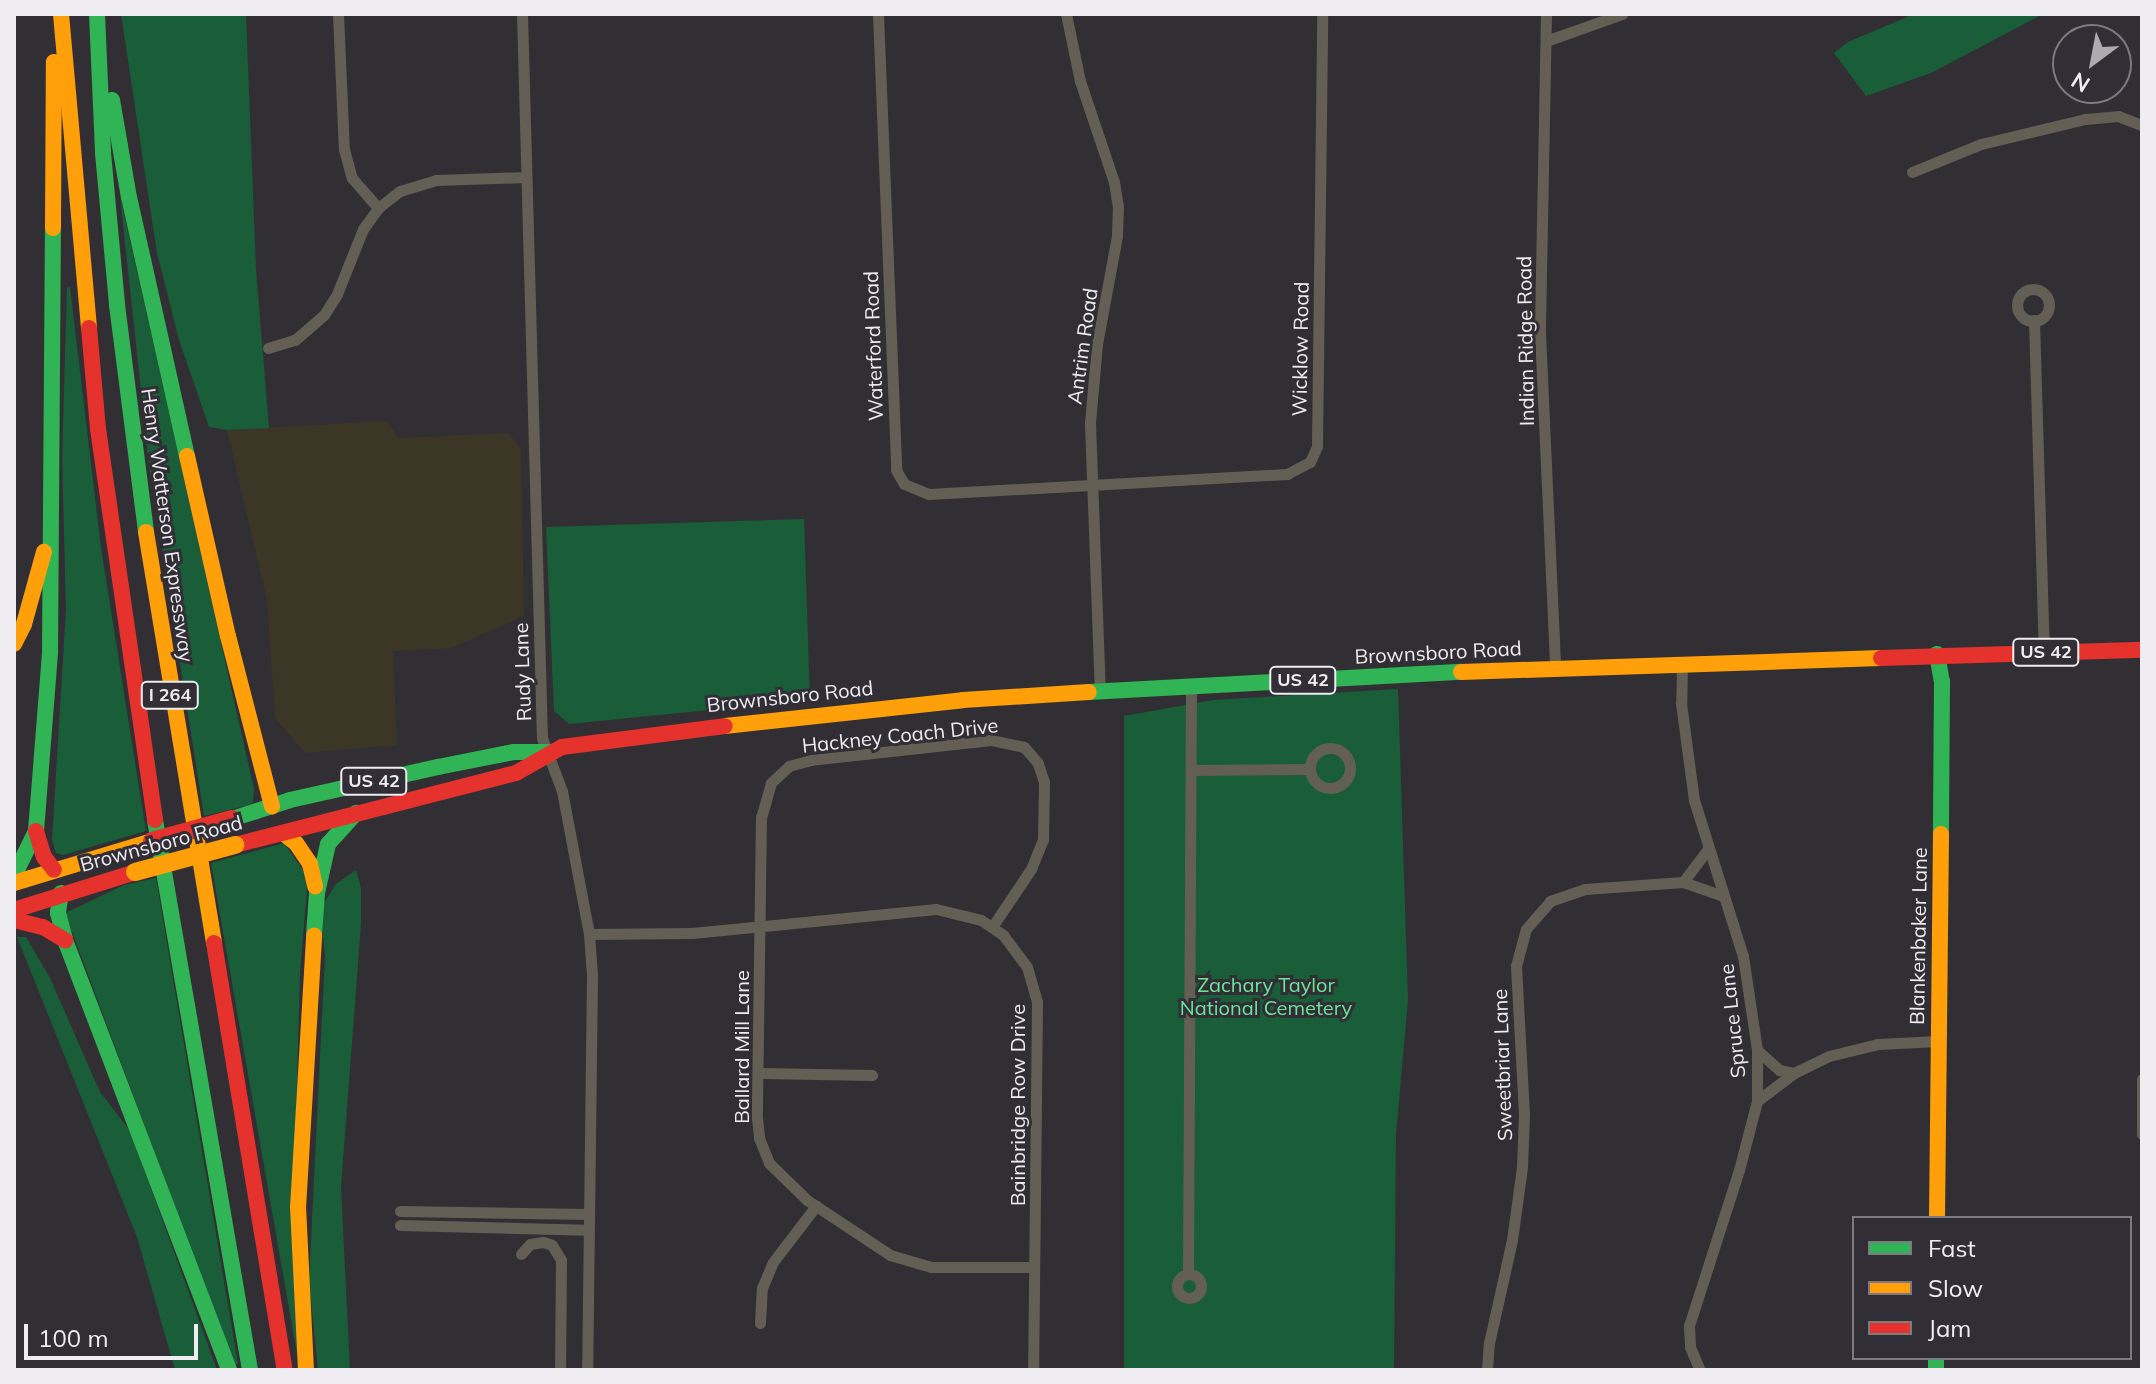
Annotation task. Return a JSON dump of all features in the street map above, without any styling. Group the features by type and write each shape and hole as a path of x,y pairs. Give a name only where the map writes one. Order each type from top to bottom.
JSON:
{"main road":[{"path":"14,876 22,866 36,831 50,652 55,14"},
{"name":"I 264","path":"61,14 92,367 124,615 155,822 250,1370"},
{"path":"98,14 129,197 228,636 272,806 283,833 296,843 310,864 317,893"},
{"name":"Henry Watterson Expressway","path":"98,14 103,153 117,305 150,564 285,1370"},
{"path":"14,644 24,624 52,521"},
{"name":"Brownsboro Road","path":"14,883 272,806 502,754 548,752 641,735 798,717 1100,690 1191,685 1555,668 2142,650"},
{"name":"Blankenbaker Lane","path":"1937,654 1942,722 1937,1216"},
{"name":"Brownsboro Road","path":"14,910 61,893 235,845 516,773 548,752"},
{"path":"306,1370 298,1208 317,893 328,844 356,813"},
{"path":"36,831 61,893 58,913 65,940 229,1370"},
{"path":"14,920 43,927 65,940"}],"street":[{"path":"338,14 344,149 352,178 361,194 378,208"},
{"name":"Rudy Lane","path":"522,14 542,728 562,791 589,934 592,975 586,1230 587,1370"},
{"name":"Waterford Road","path":"878,14 895,461 900,479 912,490 929,494 1093,485"},
{"name":"Antrim Road","path":"1066,14 1077,70 1114,182 1118,206 1117,236 1093,381 1100,690"},
{"name":"Wicklow Road","path":"1093,485 1287,474 1306,466 1315,454 1322,14"},
{"name":"Indian Ridge Road","path":"1546,14 1540,333 1555,668"},
{"path":"1546,41 1622,14"},
{"path":"1912,172 1981,144 2085,119 2118,116 2142,125"},
{"path":"268,348 295,340 324,315 337,294 355,245 378,208 400,191 419,183 526,177"},
{"path":"2034,320 2044,652"},
{"name":"Spruce Lane","path":"1682,664 1681,703 1694,800 1743,956 1757,1050 1757,1101 1735,1184 1689,1326 1690,1347 1700,1370"},
{"path":"1188,1274 1191,685"},
{"name":"Hackney Coach Drive","path":"775,778 799,762 844,756 991,740 1024,747 1038,763 1044,782 1043,840 1031,869 992,927"},
{"path":"1191,770 1310,769"},
{"name":"Ballard Mill Lane","path":"775,778 761,817 757,1118 762,1149 775,1171 816,1206 871,1244 908,1262 931,1267 1034,1267"},
{"path":"1683,882 1708,849"},
{"name":"Sweetbriar Lane","path":"1487,1370 1489,1343 1512,1240 1522,1167 1524,1114 1516,966 1522,938 1543,907 1573,891 1683,882 1723,896"},
{"name":"Bainbridge Row Drive","path":"589,934 660,935 936,909 964,913 1003,935 1027,967 1037,1002 1033,1370"},
{"path":"1757,1101 1794,1073 1854,1048 1938,1041"},
{"path":"1757,1050 1779,1070 1794,1073"},
{"path":"759,1073 872,1075"},
{"path":"2142,1079 2142,1134"},
{"path":"760,1323 762,1288 773,1262 816,1206"},
{"path":"400,1211 587,1214"},
{"path":"400,1225 586,1230"},
{"path":"521,1254 530,1244 543,1242 552,1245 561,1260 560,1370"}],"shaded area":[{"path":"387,421 398,438 508,433 521,448 524,616 451,648 393,651 397,745 305,753 275,718 267,600 227,430"}],"green space":[{"path":"121,14 246,14 256,270 269,428 227,430 209,427 179,340 157,253"},
{"path":"1914,14 2043,14 1931,73 1866,96 1834,53 1848,42"},
{"path":"120,196 254,789 253,802 249,805 204,816 149,465"},
{"path":"70,287 101,548 146,831 63,855 56,853 52,840 66,609 62,459 67,288"},
{"path":"804,519 810,700 569,724 554,711 546,527"},
{"name":"Zachary Taylor National Cemetery","path":"1398,689 1408,1000 1396,1134 1394,1370 1124,1370 1124,716 1213,700"},
{"path":"284,843 303,870 307,890 300,972 295,1161 297,1354 211,863"},
{"path":"356,870 361,888 361,924 341,1187 350,1370 318,1370 309,1281 325,956 320,909 336,884"},
{"path":"156,878 238,1364 234,1365 65,913 124,885"},
{"path":"17,937 26,937 50,978 100,1092 130,1131 217,1370 175,1370 137,1237"}],"traffic: fast":[{"path":"97,14 103,153 117,305 146,532"},
{"path":"112,100 129,197 187,456"},
{"path":"14,876 36,831 50,652 53,228"},
{"path":"1937,654 1942,681 1941,834"},
{"path":"1089,692 1461,672"},
{"path":"232,819 290,800 438,767 514,752 548,752"},
{"path":"314,935 317,893 328,844 356,813"},
{"path":"155,820 250,1370"},
{"path":"61,893 58,913 65,940 229,1370"},
{"path":"1936,1360 1936,1370"}],"traffic: slow":[{"path":"61,14 89,328"},
{"path":"53,228 54,62"},
{"path":"187,456 228,636 272,806"},
{"path":"146,532 214,943"},
{"path":"14,644 24,624 44,552"},
{"path":"1461,672 1881,658"},
{"path":"725,726 963,700 1089,692"},
{"path":"283,833 296,843 310,864 315,886"},
{"path":"1937,1216 1941,834"},
{"path":"14,883 152,841"},
{"path":"135,872 235,845"},
{"path":"306,1370 298,1208 314,935"}],"traffic: jam":[{"path":"89,328 98,429 155,820"},
{"path":"1881,658 2142,650"},
{"path":"235,845 516,773 562,747 725,726"},
{"path":"152,841 232,819"},
{"path":"36,831 44,857 54,870"},
{"path":"14,910 135,872"},
{"path":"14,920 43,927 65,940"},
{"path":"214,943 285,1370"}]}
